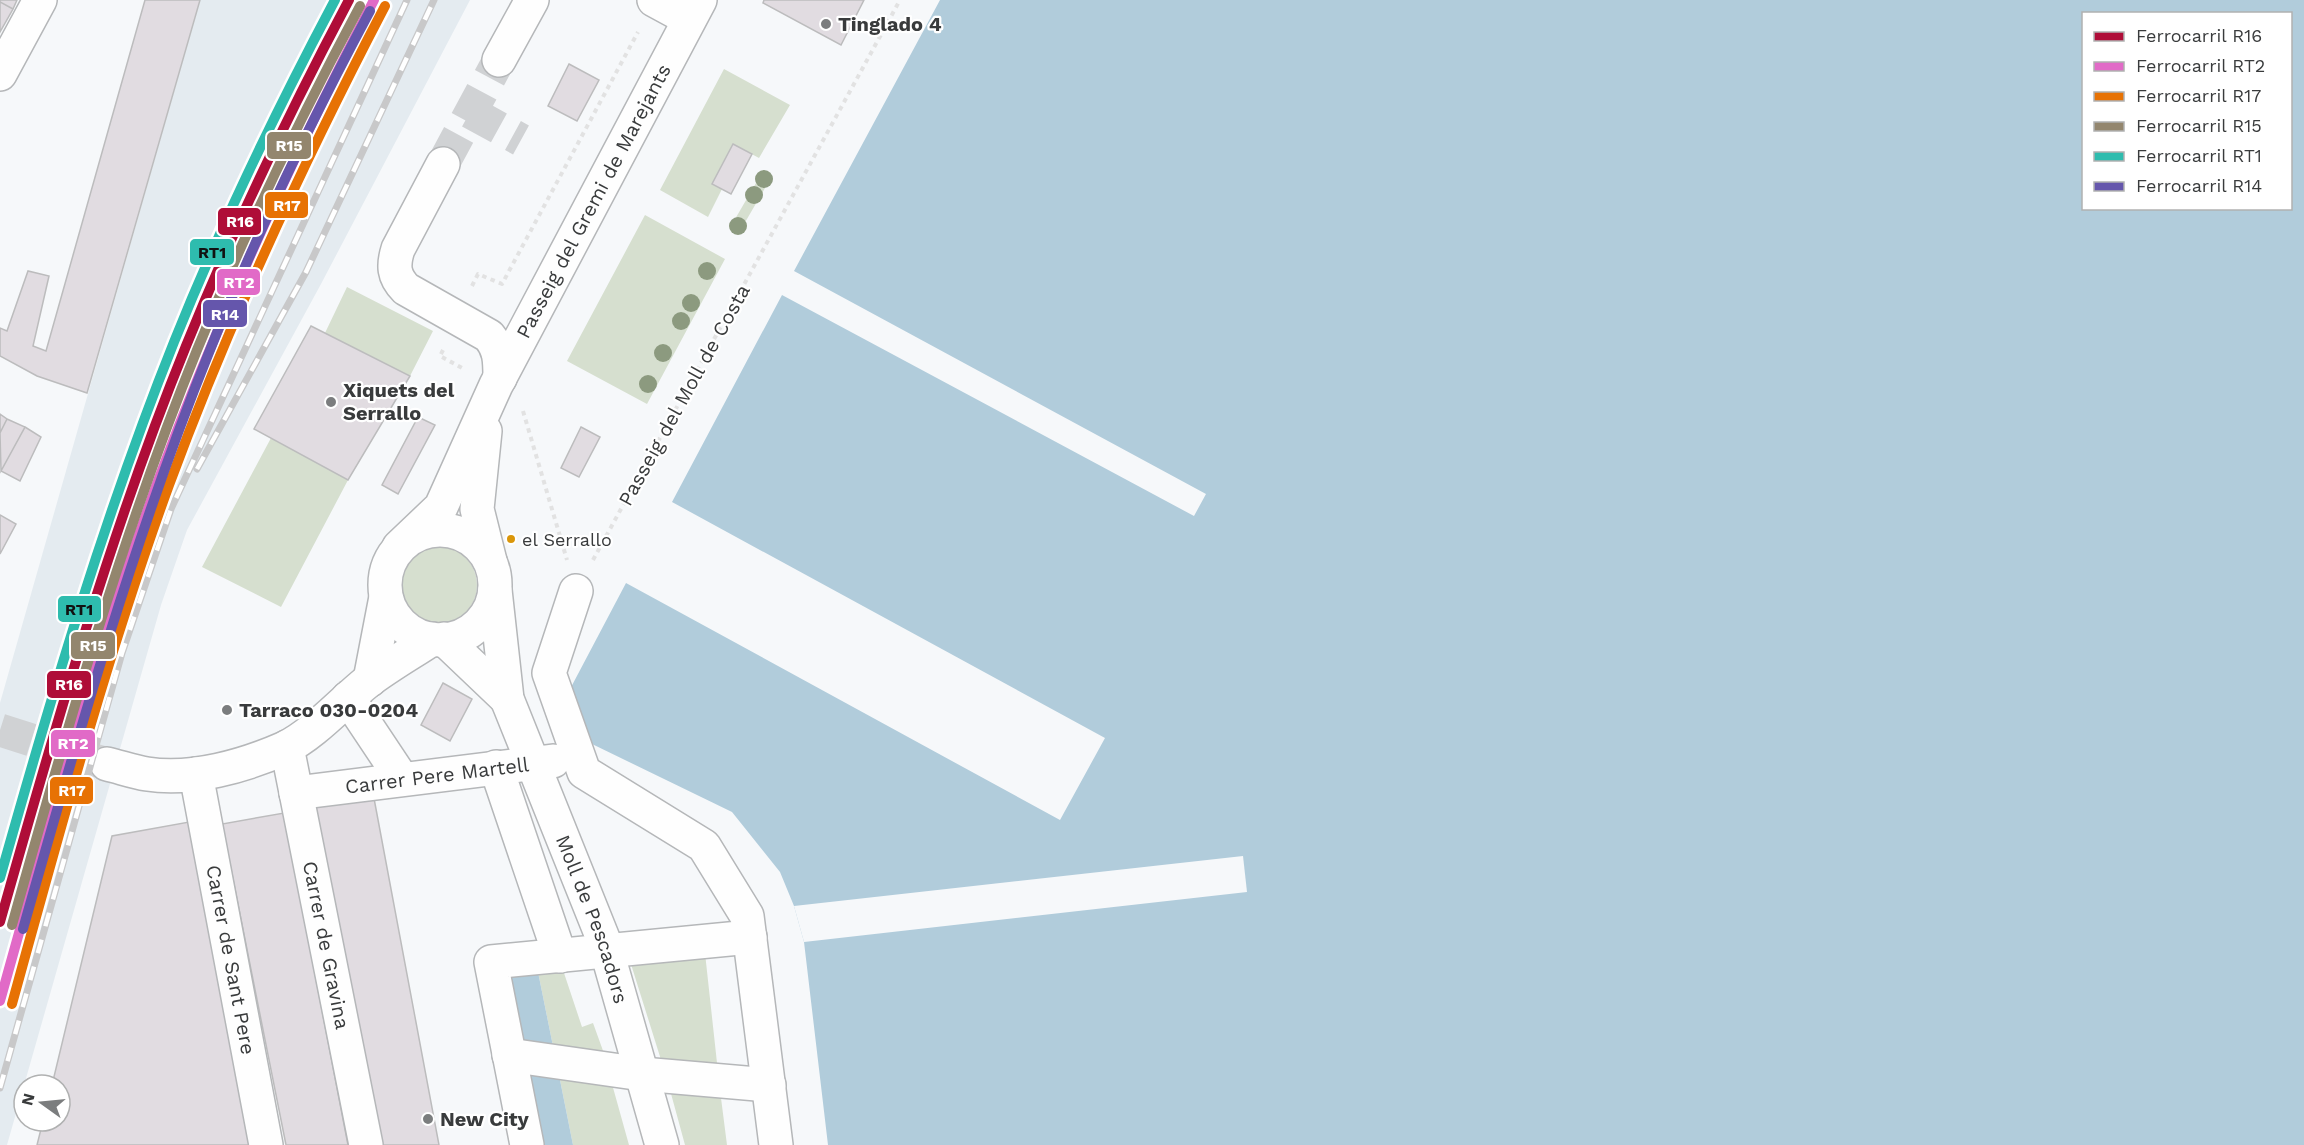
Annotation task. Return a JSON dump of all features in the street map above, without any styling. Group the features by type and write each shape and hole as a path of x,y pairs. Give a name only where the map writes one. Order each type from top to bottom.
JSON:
{"street":[{"path":"0,74 40,0"},
{"path":"499,60 532,0"},
{"path":"654,0 694,10"},
{"name":"Passeig del Gremi de Marejants","path":"399,548 441,507 495,388 694,10"},
{"path":"443,164 398,249 394,260 394,272 398,281 406,289 489,336 497,345 500,361 495,388"},
{"name":"Passeig del Gremi de Marejants","path":"492,576 477,509 495,388"},
{"path":"107,764 161,776 196,774 238,765 286,747 359,689 438,639 464,633 482,619 490,605 492,576 480,547 466,536 449,530 431,530 413,536 399,548 390,562 385,579 386,597 359,689 402,779"},
{"name":"Moll de Pescadors","path":"492,576 507,699 608,952 662,1145"},
{"path":"576,591 549,673 584,772 704,846 747,916 776,1145"},
{"path":"386,597 393,613 405,627 420,636 438,639"},
{"name":"Moll de Pescadors","path":"438,639 507,699"},
{"name":"Carrer de Gravina","path":"286,747 366,1145"},
{"name":"Carrer Pere Martell","path":"296,793 579,758"},
{"path":"496,767 560,956"},
{"name":"Carrer de Sant Pere","path":"196,774 266,1145"},
{"path":"527,1145 491,962 750,937"},
{"path":"509,1055 642,1074 769,1085"}],"path":[{"name":"Passeig del Moll de Costa","path":"576,591 900,0"},
{"path":"468,294 478,274 502,284 639,32"},
{"path":"445,346 440,356 495,388 519,398 576,591"}],"shaded area":[{"path":"200,0 470,0 321,284 187,530 161,605 28,1073 12,1073 12,1127 7,1145 0,1145 0,703"}],"green space":[{"path":"724,69 790,105 759,158 733,144 712,184 722,189 708,217 660,190"},
{"path":"763,171 772,176 740,231 731,226"},
{"path":"645,215 725,259 647,404 567,361"},
{"path":"347,287 433,331 410,376 325,333"},
{"path":"271,438 348,480 281,607 202,567"},
{"path":"438,546 453,549 470,563 477,585 474,600 460,617 438,624 423,621 406,607 399,585 402,570 416,553"},
{"path":"705,953 718,1072 662,1063 630,961"},
{"path":"563,970 582,1027 593,1023 606,1059 554,1051 538,972"},
{"path":"559,1075 612,1084 629,1145 573,1145"},
{"path":"670,1090 721,1098 727,1145 685,1145"}],"water":[{"path":"940,0 2304,0 2304,1145 828,1145 804,942 794,906 780,872 732,812 592,744 569,691 626,583 1060,820 1105,738 672,502 782,295 1194,516 1206,494 794,271"},
{"path":"538,972 554,1051 515,1045 501,975"},
{"path":"519,1069 559,1075 573,1145 535,1145"}],"pier":[{"path":"1243,856 1247,892 804,942 794,906"}],"building":[{"path":"0,0 17,0 13,9"},
{"path":"145,0 200,0 87,393 37,376 0,356 0,328 7,331 28,271 49,276 33,346 46,351"},
{"name":"Tinglado 4","path":"764,0 864,0 841,45 763,3"},
{"path":"0,2 13,9 0,32"},
{"path":"569,64 599,80 577,121 548,106"},
{"path":"733,144 752,154 731,194 712,184"},
{"name":"Xiquets del Serrallo","path":"311,326 410,376 348,480 254,429"},
{"path":"0,414 7,419 0,433"},
{"path":"418,417 435,425 398,494 382,485"},
{"path":"7,419 25,427 1,471 0,433"},
{"path":"25,427 41,437 20,481 1,471"},
{"path":"581,427 600,437 579,477 561,468"},
{"path":"0,515 16,524 0,554"},
{"path":"443,683 472,699 450,741 421,725"},
{"path":"373,793 439,1145 382,1145 313,802"},
{"path":"284,813 348,1145 286,1145 222,824"},
{"path":"189,822 250,1145 37,1145 40,1133 72,1133 72,1073 55,1073 112,836"}],"tunnel":[{"path":"443,164 499,60"},
{"path":"470,112 521,140"},
{"path":"0,730 107,764"}],"railway":[{"path":"0,1088 122,653 171,509 407,0"},
{"path":"197,469 306,272 434,0"}],"rail line":[{"name":"RT1","path":"0,878 80,608 124,474 174,342 230,212 335,0"},
{"name":"R16","path":"0,922 85,631 158,416 204,302 243,214 349,0"},
{"name":"RT2","path":"0,1001 55,804 114,609 181,419 258,237 374,0"},
{"name":"R15","path":"12,925 96,635 169,420 215,306 254,219 316,90 360,6"},
{"name":"R17","path":"12,1004 66,808 125,613 192,423 297,182 385,6"},
{"name":"R14","path":"23,929 108,639 181,425 226,311 264,224 326,95 370,11"}],"place":[{"name":"Tinglado 4","path":"826,24"},
{"name":"Xiquets del Serrallo","path":"331,402"},
{"name":"el Serrallo","path":"511,539"},
{"name":"Tarraco 030-0204","path":"227,710"},
{"name":"New City","path":"428,1119"}]}
